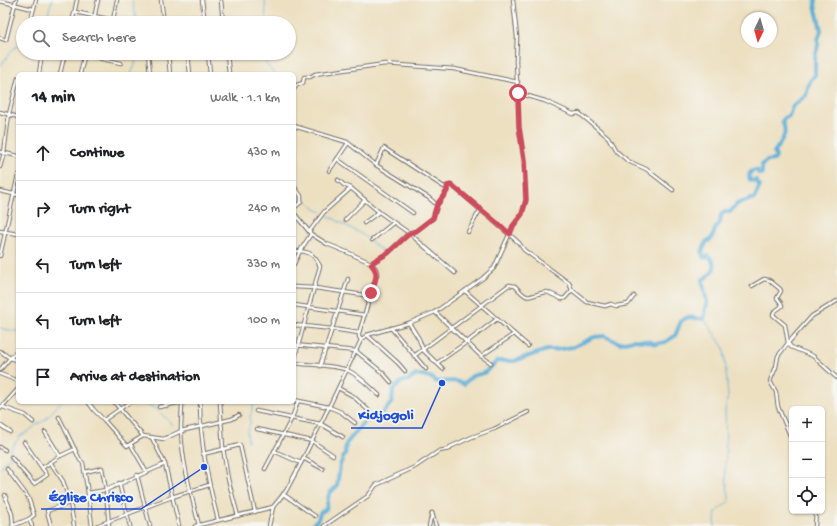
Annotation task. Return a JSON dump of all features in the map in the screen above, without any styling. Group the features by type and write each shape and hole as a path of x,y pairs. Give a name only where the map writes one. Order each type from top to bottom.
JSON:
{"street":[{"path":"0,38 6,40 16,0"},
{"path":"32,16 36,0"},
{"path":"74,16 77,0"},
{"path":"94,16 98,0"},
{"path":"114,16 117,0"},
{"path":"161,0 163,16"},
{"path":"202,0 204,16"},
{"path":"221,0 223,16"},
{"path":"269,526 272,507 283,494 301,463 361,340 367,335 410,323 435,312 483,278 494,268 513,226 522,214 526,200 524,160 519,127 516,61 517,37 513,0"},
{"path":"0,1 33,9"},
{"path":"75,12 90,16"},
{"path":"39,72 41,60"},
{"path":"60,72 63,60"},
{"path":"80,72 83,60"},
{"path":"109,60 122,63"},
{"path":"149,60 150,72"},
{"path":"169,60 170,72"},
{"path":"189,60 190,72"},
{"path":"209,60 210,72"},
{"path":"228,60 229,72"},
{"path":"296,86 303,83 304,77 310,77 315,74 385,64 454,69 518,82"},
{"path":"0,167 4,153 9,114 16,86"},
{"path":"518,93 545,102 573,114 579,113 608,137 616,152 628,161 646,169 673,190"},
{"path":"0,112 16,116"},
{"path":"296,127 348,143 376,165 429,198 437,205"},
{"path":"329,171 348,143"},
{"path":"376,165 384,148 444,186 453,186 510,234 524,250 569,283 572,290 587,302 605,306 611,304 616,306 628,304 634,296"},
{"path":"0,152 16,156"},
{"path":"337,159 413,214"},
{"path":"338,180 351,188 393,223 410,233 455,273"},
{"path":"0,256 16,184"},
{"path":"371,264 388,253 410,233 416,231 433,218 437,205 447,191 447,186"},
{"path":"296,260 310,233 324,212 351,188"},
{"path":"296,189 301,196 301,202 296,206"},
{"path":"0,191 14,194"},
{"path":"345,220 365,200"},
{"path":"468,232 480,210"},
{"path":"364,224 379,212"},
{"path":"296,216 310,233 327,244 371,264 376,269 377,274 359,333 361,340"},
{"path":"372,240 393,223"},
{"path":"0,231 16,234"},
{"path":"296,251 308,251 320,266 315,288 296,345 356,351 384,374 391,382"},
{"path":"320,366 348,279"},
{"path":"752,286 764,279 770,280 780,289 781,291 777,298 782,306 774,312 773,315 785,325 788,343 791,347 813,356 837,378"},
{"path":"414,356 453,329 507,286 512,284 524,295 530,297 548,292 562,299 565,298 572,290"},
{"path":"296,287 315,288 371,296"},
{"path":"465,291 528,346"},
{"path":"789,433 778,407 776,392 770,381 776,367 778,356 812,316 837,301"},
{"path":"296,305 365,315"},
{"path":"435,312 491,363"},
{"path":"436,363 497,319"},
{"path":"410,323 423,350 443,369"},
{"path":"296,325 359,333"},
{"path":"391,328 426,369"},
{"path":"482,356 514,334"},
{"path":"367,335 405,371"},
{"path":"0,351 16,360"},
{"path":"0,370 16,353"},
{"path":"296,362 347,370 358,377 379,395"},
{"path":"0,374 16,380"},
{"path":"338,388 353,396 369,411"},
{"path":"16,391 1,407 25,415 33,422"},
{"path":"265,469 292,418 298,401 329,407 342,412 355,423"},
{"path":"90,404 127,446 131,445 143,436"},
{"path":"116,404 143,436 152,438 164,439 181,431 232,419 239,415"},
{"path":"104,420 127,404"},
{"path":"159,407 174,404"},
{"path":"182,404 181,431 190,490 199,525"},
{"path":"200,404 200,426 203,454 218,520"},
{"path":"220,404 223,448 228,479 238,516"},
{"path":"256,411 321,424 342,438"},
{"path":"324,526 368,496 376,485 415,467 439,451 450,449 450,447 494,429 528,412"},
{"path":"59,417 80,460 83,463 89,496 92,526"},
{"path":"0,425 10,432"},
{"path":"257,429 312,441 333,455"},
{"path":"45,432 60,456"},
{"path":"152,438 164,464 179,526"},
{"path":"11,457 34,484 47,475 24,442"},
{"path":"131,445 146,471"},
{"path":"203,454 240,445 255,512"},
{"path":"0,447 6,450"},
{"path":"42,468 60,456 75,449"},
{"path":"274,451 301,463"},
{"path":"303,458 323,469"},
{"path":"50,462 63,481 70,502 74,526"},
{"path":"88,493 106,490 164,464"},
{"path":"85,472 102,468 106,490 108,521 110,526"},
{"path":"5,495 12,514 13,526 29,520 34,515 28,497 7,469"},
{"path":"137,475 150,526"},
{"path":"119,483 130,526"},
{"path":"96,526 190,490 209,485"},
{"path":"283,494 315,516"},
{"path":"51,526 47,511 89,496"},
{"path":"195,526 272,507"},
{"path":"429,526 432,512 436,526"},
{"path":"815,526 816,514"},
{"path":"29,520 32,526"}],"waterway":[{"path":"47,16 52,0"},
{"path":"132,0 135,16"},
{"path":"265,0 266,16"},
{"path":"313,526 320,513 326,509 329,494 337,486 340,465 345,454 346,444 364,422 381,415 392,402 393,390 401,382 409,380 416,375 422,375 432,378 437,382 455,381 464,384 472,376 484,373 498,361 514,361 547,350 573,347 594,337 604,336 620,343 633,340 647,341 656,344 665,342 675,336 681,321 688,317 704,319 707,302 702,280 714,270 714,263 708,256 705,258 703,257 702,252 706,242 712,238 716,227 720,223 721,215 724,212 730,212 737,204 754,199 760,186 756,180 750,180 750,173 757,170 759,174 762,174 762,165 766,161 774,160 776,157 774,152 783,138 785,130 782,121 789,116 792,107 806,95 810,81 815,75 815,58 821,30 815,5 816,0"},
{"path":"0,66 16,47"},
{"path":"132,72 135,60"},
{"path":"265,60 266,64 273,72"},
{"path":"296,197 304,198 316,209 322,212"},
{"path":"325,214 363,235 384,253"},
{"path":"704,319 724,348 728,396 725,410 725,471 729,498 728,503 716,512 715,526"},
{"path":"0,328 16,331"},
{"path":"0,469 6,460 10,458 10,450 20,436 44,421 59,404"},
{"path":"147,404 157,410 173,425"},
{"path":"248,441 247,432 253,404"}],"place":[{"name":"Kidjogoli","path":"442,383"},
{"name":"Église Chrisco","path":"204,467"}],"route":[{"path":"371,293 377,274 376,269 371,264 388,253 410,233 416,231 433,218 437,205 447,191 447,186 453,186 510,234 513,226 522,214 526,200 524,160 519,127 518,93"}]}
